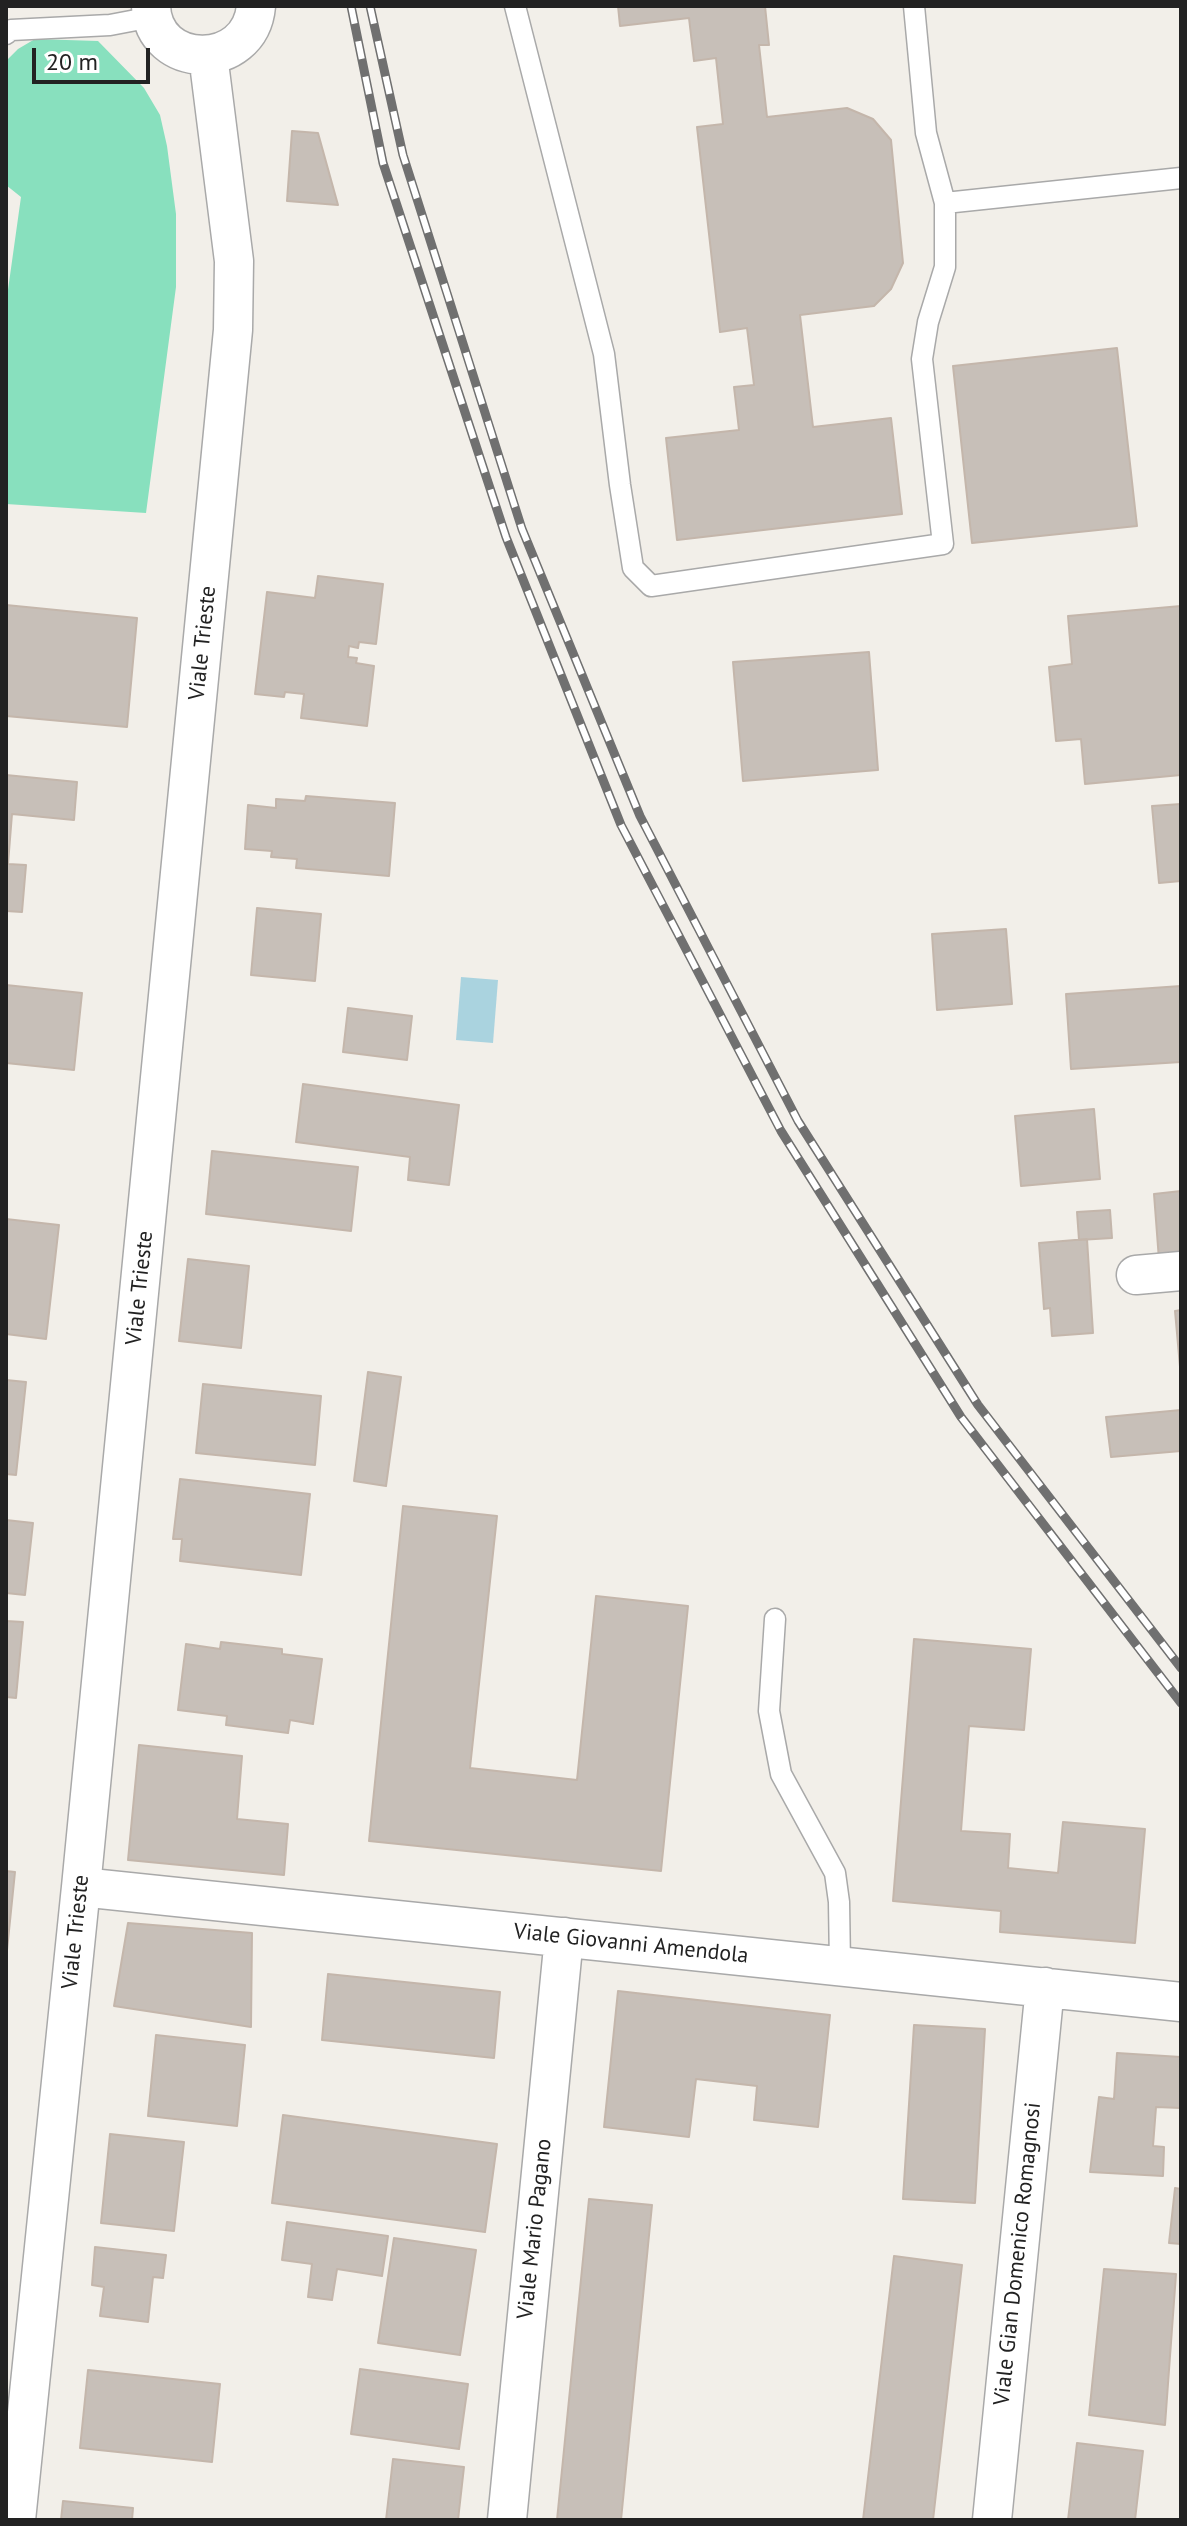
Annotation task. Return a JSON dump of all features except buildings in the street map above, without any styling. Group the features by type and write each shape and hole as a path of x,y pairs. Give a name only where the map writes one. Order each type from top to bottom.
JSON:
{"street":[{"path":"152,11 160,33 173,46 189,54 208,55 225,52 240,42 251,27 256,6"},
{"name":"Viale Trieste","path":"16,2520 233,330 234,261 208,55"},
{"path":"1136,1275 1181,1271"},
{"name":"Viale Giovanni Amendola","path":"81,1887 1181,2002"},
{"name":"Viale Mario Pagano","path":"507,2520 564,1937"},
{"name":"Viale Gian Domenico Romagnosi","path":"992,2520 1045,1987"}],"lane":[{"path":"515,6 604,354 633,568 651,586 943,544 922,359 928,322 945,267 945,203 926,133 914,6"},
{"path":"6,34 11,30 110,25 152,11"},
{"path":"945,203 1181,178"},
{"path":"775,1619 769,1711 781,1774 835,1873 839,1902 840,1965"}],"green space":[{"path":"35,39 98,41 144,88 160,115 176,214 176,287 146,513 6,504 6,304 21,197 6,185 6,61"}],"water":[{"path":"461,977 498,980 493,1043 456,1040"}],"railway":[{"path":"351,6 383,163 506,537 621,825 781,1131 961,1417 1181,1703"},
{"path":"370,6 403,155 522,529 640,816 798,1121 978,1405 1181,1668"}]}
